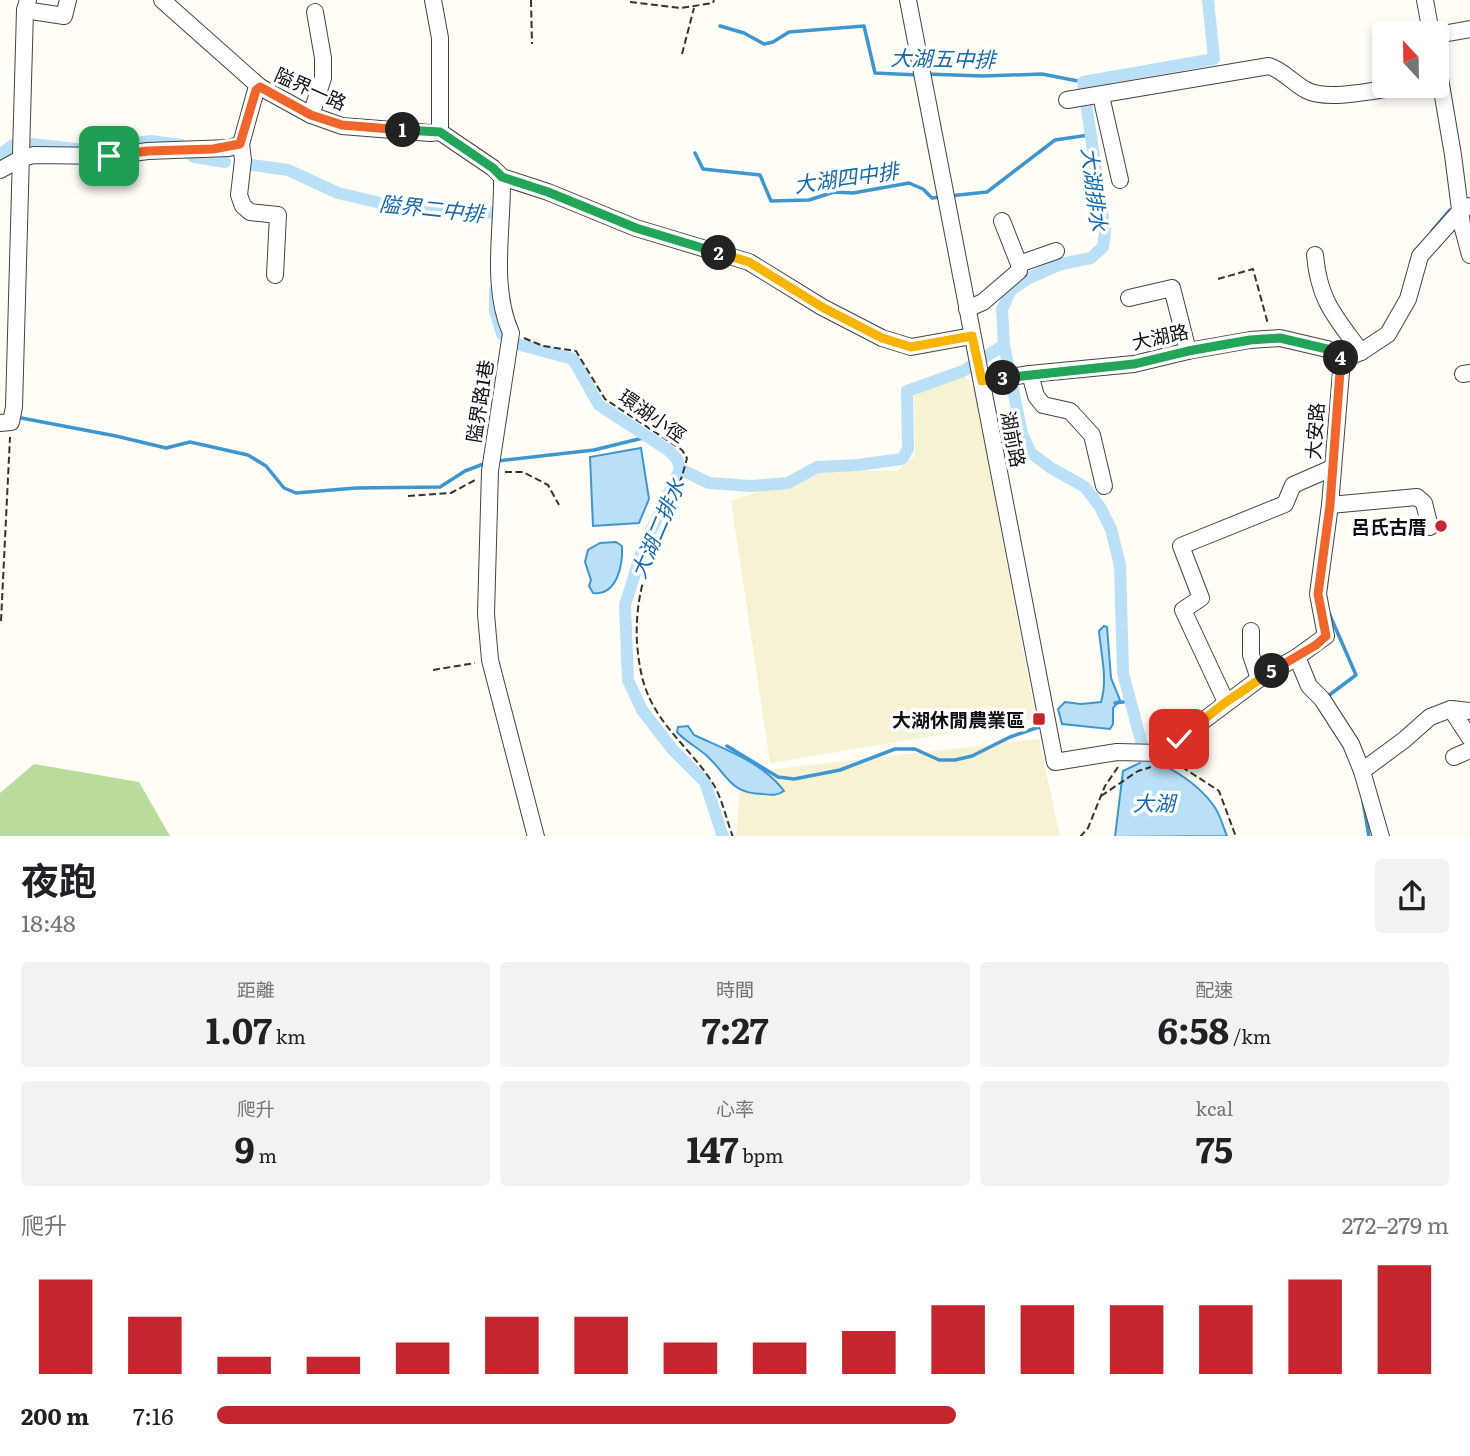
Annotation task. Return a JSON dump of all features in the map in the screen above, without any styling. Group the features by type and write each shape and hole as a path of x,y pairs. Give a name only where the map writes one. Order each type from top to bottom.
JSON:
{"street":[{"path":"6,423 14,407 27,5 64,16 68,0"},
{"path":"162,0 260,87"},
{"path":"433,0 440,38 440,132 502,177 548,192 636,228 749,262 822,307 882,338 911,347 972,336"},
{"name":"湖前路","path":"908,0 1055,762 1117,752"},
{"path":"1425,0 1429,21"},
{"path":"311,115 323,78 323,58 315,12"},
{"path":"1449,33 1470,29"},
{"path":"1067,100 1269,66 1279,69 1304,90 1318,96 1372,90"},
{"name":"隘界一路","path":"275,275 278,215 250,212 243,206 239,195 243,160 240,144 256,90 260,87 311,115 342,125 440,132"},
{"path":"1101,96 1120,180"},
{"path":"1443,98 1466,207 1462,225 1470,255"},
{"path":"0,170 34,155 109,156 148,151 213,149 240,144"},
{"name":"隘界路1巷","path":"502,177 499,268 503,317 510,333 487,504 486,614 490,660 536,836"},
{"path":"1342,360 1361,352 1388,334 1408,299 1420,256 1466,207"},
{"path":"967,309 983,302 1018,271 1019,264 1002,221"},
{"path":"1019,264 1056,251"},
{"path":"1315,255 1317,275 1325,301 1361,352"},
{"path":"1129,298 1172,288 1188,351"},
{"name":"大湖路","path":"982,381 1134,364 1188,351 1272,338 1327,349 1342,360"},
{"name":"大安路","path":"1161,761 1226,702 1258,678 1297,657 1326,636 1318,594 1330,505 1342,360"},
{"path":"1030,374 1036,396 1043,405 1070,411 1092,435 1104,486"},
{"path":"1226,702 1183,610 1201,598 1181,546 1285,504 1293,485 1332,468"},
{"path":"1330,505 1417,497 1424,503 1430,527"},
{"path":"1251,631 1251,655 1258,678"},
{"path":"1297,657 1309,686 1332,713 1351,744 1381,836"},
{"path":"1362,771 1430,717 1451,709 1470,711"},
{"path":"1451,709 1470,738"},
{"path":"1454,757 1470,750"},
{"path":"1117,752 1161,761"}],"path":[{"path":"531,0 532,44"},
{"path":"630,2 681,8 713,3 714,0"},
{"path":"682,54 694,7"},
{"path":"1218,279 1252,269 1272,338"},
{"name":"環湖小徑","path":"510,333 543,346 576,351 605,399 682,450 687,458 672,506 649,557 638,597 636,628 639,665 653,706 713,783 733,836"},
{"path":"1,621 6,423"},
{"path":"433,670 490,660"},
{"path":"1080,836 1088,828 1101,797 1118,769 1117,752"},
{"path":"1161,761 1175,763"},
{"path":"1101,797 1138,771 1161,761 1175,763 1219,791 1236,836"}],"shaded area":[{"path":"965,376 974,388 1036,719 770,763 731,501 822,470 897,471 915,455 914,394"},
{"path":"1039,739 1060,836 736,836 741,773"}],"green space":[{"path":"34,764 139,782 170,836 0,836 0,793"}],"water":[{"path":"641,448 649,499 639,523 593,526 590,457"},
{"path":"616,542 622,546 617,578 608,590 593,593 589,586 591,580 585,562 588,550 600,543"},
{"path":"1104,626 1107,627 1111,678 1120,700 1113,708 1113,724 1110,729 1062,724 1058,709 1065,702 1101,702 1104,676 1099,631"},
{"path":"688,726 694,735 730,751 766,772 784,791 769,795 743,791 736,787 707,756 677,732 678,727"},
{"name":"大湖","path":"1146,760 1175,771 1208,798 1216,809 1227,836 1115,836 1123,771"}],"waterway":[{"name":"大湖排水","path":"1146,760 1123,673 1120,565 1111,529 1100,507 1085,487 1031,453 1022,434 1004,345 1002,310 1010,291 1027,279 1061,264 1091,258 1103,247 1105,232 1083,82 1214,59 1208,0"},
{"name":"大湖五中排","path":"720,26 744,33 764,44 789,32 864,26 875,73 918,75"},
{"name":"大湖五中排","path":"926,74 1042,74 1083,82"},
{"name":"大湖四中排","path":"949,196 987,192 1055,140 1089,135"},
{"name":"隘界二中排","path":"32,144 84,150 151,141 181,145 194,157 225,162"},
{"name":"隘界二中排","path":"0,155 13,145"},
{"name":"大湖四中排","path":"695,153 703,169 760,175 771,201 809,200 834,192 853,193 909,183 923,189 932,198 941,197"},
{"name":"隘界二中排","path":"252,165 288,170 338,193 389,205 497,213 497,223"},
{"path":"1432,231 1450,210"},
{"name":"隘界二中排","path":"495,290 495,311 502,334"},
{"name":"隘界二中排","path":"513,343 573,359 599,405 668,450 677,459 680,469"},
{"name":"大湖二排水","path":"680,469 709,483 751,486 788,483 817,467 902,459 908,449 907,391 963,371 1004,345"},
{"path":"16,417 166,448 190,442 248,455 266,466 284,488 296,493 356,488 440,487 465,471 486,463"},
{"path":"497,461 594,450 647,437"},
{"name":"大湖二排水","path":"680,469 643,548 625,605 628,680 642,710 673,750 705,782 723,836"},
{"path":"1328,696 1356,675 1329,613"},
{"path":"1115,703 1131,701"},
{"path":"727,746 778,777 794,779 840,770 895,749 915,749 939,760 955,760 972,756 1010,737 1042,726"},
{"path":"1363,801 1369,836"}],"place":[{"name":"呂氏古厝","path":"1441,526"},
{"name":"大湖休閒農業區","path":"1039,719"}],"route":[{"path":"109,156 148,151 229,148 240,144 256,90 260,87 311,115 342,125 440,132 502,177 548,192 659,236 749,262 822,307 882,338 911,347 972,336 982,381 1134,364 1250,340 1280,338 1327,349 1342,360 1330,505 1318,594 1326,636 1297,657 1258,678 1179,739"}]}
